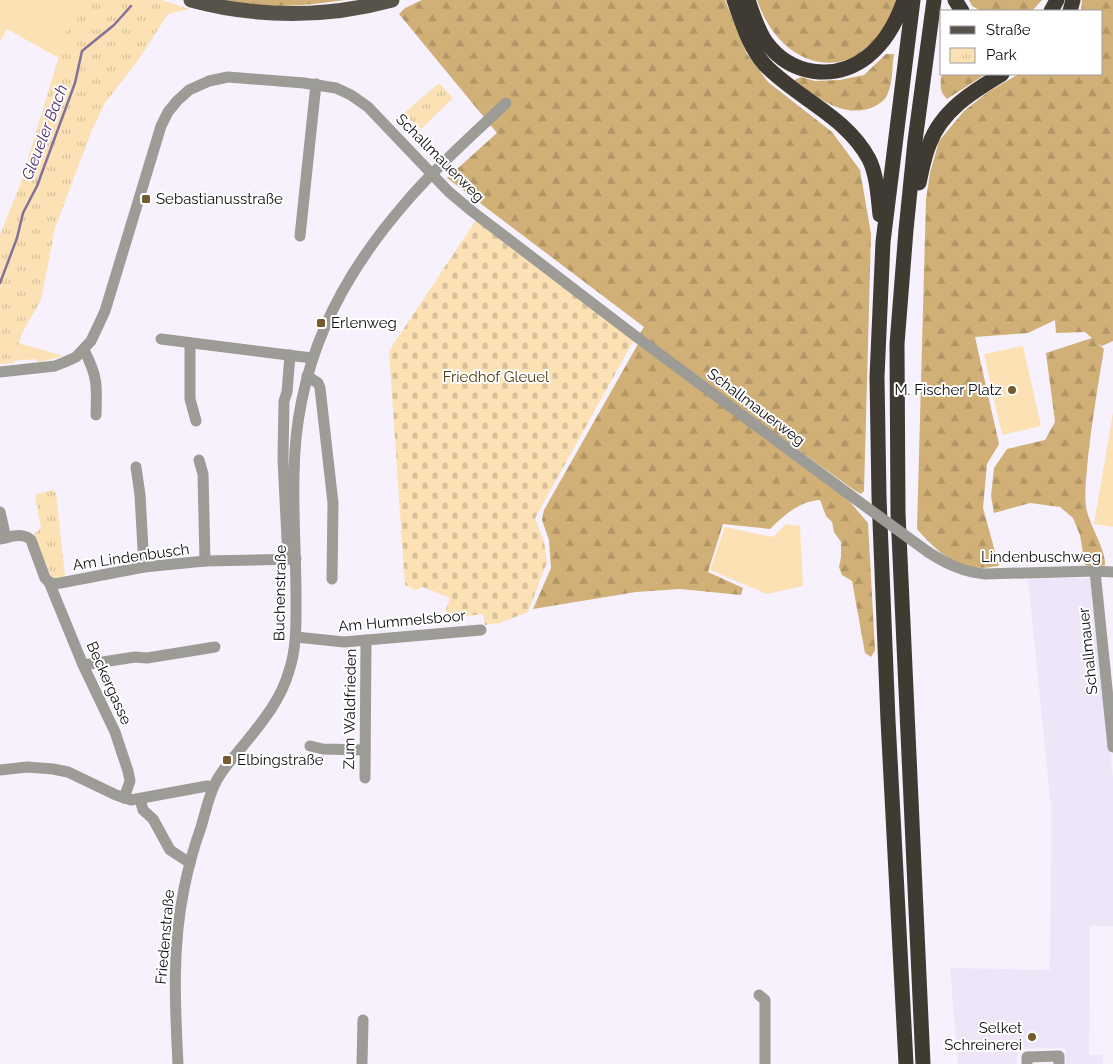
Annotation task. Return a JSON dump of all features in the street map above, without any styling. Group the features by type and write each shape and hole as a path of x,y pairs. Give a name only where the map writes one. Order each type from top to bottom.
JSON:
{"highway":[{"path":"734,0 748,38 764,64 835,119 854,137 869,160 878,189 883,242"},
{"path":"748,0 757,26 766,42 796,68 814,73 833,72 848,68 867,57 884,39 898,16 904,0"},
{"path":"906,1064 888,720 879,497 877,377 883,242 913,0"},
{"path":"923,1064 898,513 897,344 906,230 934,0"},
{"path":"906,230 929,144 939,125 953,108 971,92 1000,75"}],"main road":[{"path":"192,0 270,14 312,14 347,10 392,0"}],"street":[{"name":"Schallmauerweg","path":"0,372 55,366 76,357 91,341 105,311 161,126 168,112 188,90 209,81 228,77 316,84 336,88 360,101 380,118 408,152 473,212 638,338 928,552 957,568 970,572"},
{"path":"300,236 316,84"},
{"name":"Buchenstraße","path":"292,559 295,457 299,416 306,376 330,314 352,274 387,225 432,175 506,103"},
{"path":"161,339 312,358"},
{"path":"190,343 190,399 196,421"},
{"path":"84,350 95,375 97,392 96,415"},
{"name":"Buchenstraße","path":"213,787 230,762 269,714 290,672 296,638 292,559 283,459 284,401 287,392 290,355"},
{"path":"306,376 318,384 320,388 333,503 332,579"},
{"path":"199,460 203,474 205,562"},
{"path":"136,467 140,495 144,567"},
{"path":"0,512 3,538 24,535 28,537 31,540 45,578 50,582"},
{"name":"Am Lindenbusch","path":"50,582 55,584 144,567 205,562 292,559"},
{"name":"Schallmauer","path":"1095,571 1113,748"},
{"name":"Lindenbuschweg","path":"970,572 985,574 1113,572"},
{"name":"Beckergasse","path":"50,582 82,665 115,732 128,771 129,786 124,798"},
{"name":"Am Hummelsboor","path":"296,638 335,642 481,630"},
{"name":"Zum Waldfrieden","path":"364,778 366,640"},
{"path":"82,665 135,657 147,658 215,647"},
{"path":"310,746 323,750 365,750"},
{"path":"0,770 27,767 68,772 124,798 140,799 206,786 213,787"},
{"name":"Friedenstraße","path":"178,1064 176,968 179,916 183,889 213,787"},
{"path":"140,799 143,810 153,819 170,850 190,864"},
{"path":"759,995 765,1000 765,1064"},
{"path":"362,1064 363,1020"},
{"path":"1027,1064 1027,1057 1059,1056 1059,1064"}],"shaded area":[{"path":"1028,578 1090,578 1091,581 1113,778 1113,926 1090,926 1089,1055 1103,1055 1103,1064 1066,1064 1065,1048 1017,1049 1017,1064 958,1064 950,968 1050,970 1051,807"}],"green space":[{"path":"0,0 76,0 59,58 7,29 0,42"},
{"path":"76,0 162,0 189,9 168,14 137,62 105,103 92,130 55,228 41,300 22,333 13,363 0,364 0,235 20,185"},
{"path":"225,0 345,0 315,4 270,6"},
{"path":"422,0 725,0 747,54 768,82 832,132 860,170 871,234 864,491 861,494 639,335 644,327 447,178 497,133 399,14 405,8"},
{"path":"757,0 896,0 884,28 868,48 848,59 828,63 807,58 787,46 770,27"},
{"path":"969,0 1042,0 1033,10 979,10 972,6"},
{"path":"1082,0 1113,0 1113,341 1102,346 1097,343 1104,349 1095,403 1085,495 1088,514 1103,552 1105,565 1096,567 1085,565 1080,535 1073,518 1060,507 1030,503 994,513 991,496 994,468 1007,449 1045,440 1055,422 1046,353 1092,338 1085,332 1056,333 1055,320 1028,333 975,337 999,444 987,464 983,508 999,566 971,567 948,557 917,529 926,199 930,173 939,141 964,111 988,92 1017,75 1103,75 1103,10 1081,10"},
{"path":"886,54 894,54 890,89 884,100 871,108 850,110 840,108 821,99 794,80 801,77 815,81 840,80 864,75"},
{"path":"942,75 984,75 947,99 941,90"},
{"path":"439,83 453,98 421,129 403,114"},
{"name":"Friedhof Gleuel","path":"476,220 635,338 535,518 544,542 547,562 528,612 500,623 485,625 483,614 443,618 450,598 423,587 415,590 405,585 389,351"},
{"path":"19,343 63,356 39,362 35,359 13,361"},
{"path":"638,344 816,475 850,502 868,523 875,650 871,657 865,653 852,581 842,575 839,567 841,542 834,532 832,522 826,516 820,500 799,506 770,529 723,524 708,572 743,588 741,595 680,589 636,592 533,609 551,568 549,540 542,520 544,510"},
{"name":"M. Fischer Platz","path":"1023,346 1041,426 1002,435 984,354"},
{"path":"1113,412 1113,527 1094,524"},
{"path":"53,490 56,493 65,577 57,579 51,576 34,534 41,528 36,494"},
{"path":"786,524 800,526 803,586 767,594 710,570 725,527 773,537"}],"waterway":[{"name":"Gleueler Bach","path":"0,283 17,238 23,213 37,186 75,83 82,51 114,25 131,6"}],"place":[{"name":"Sebastianusstraße","path":"146,199"},
{"name":"Erlenweg","path":"321,323"},
{"name":"M. Fischer Platz","path":"1012,390"},
{"name":"Elbingstraße","path":"227,760"},
{"name":"Selket Schreinerei","path":"1032,1037"}]}
